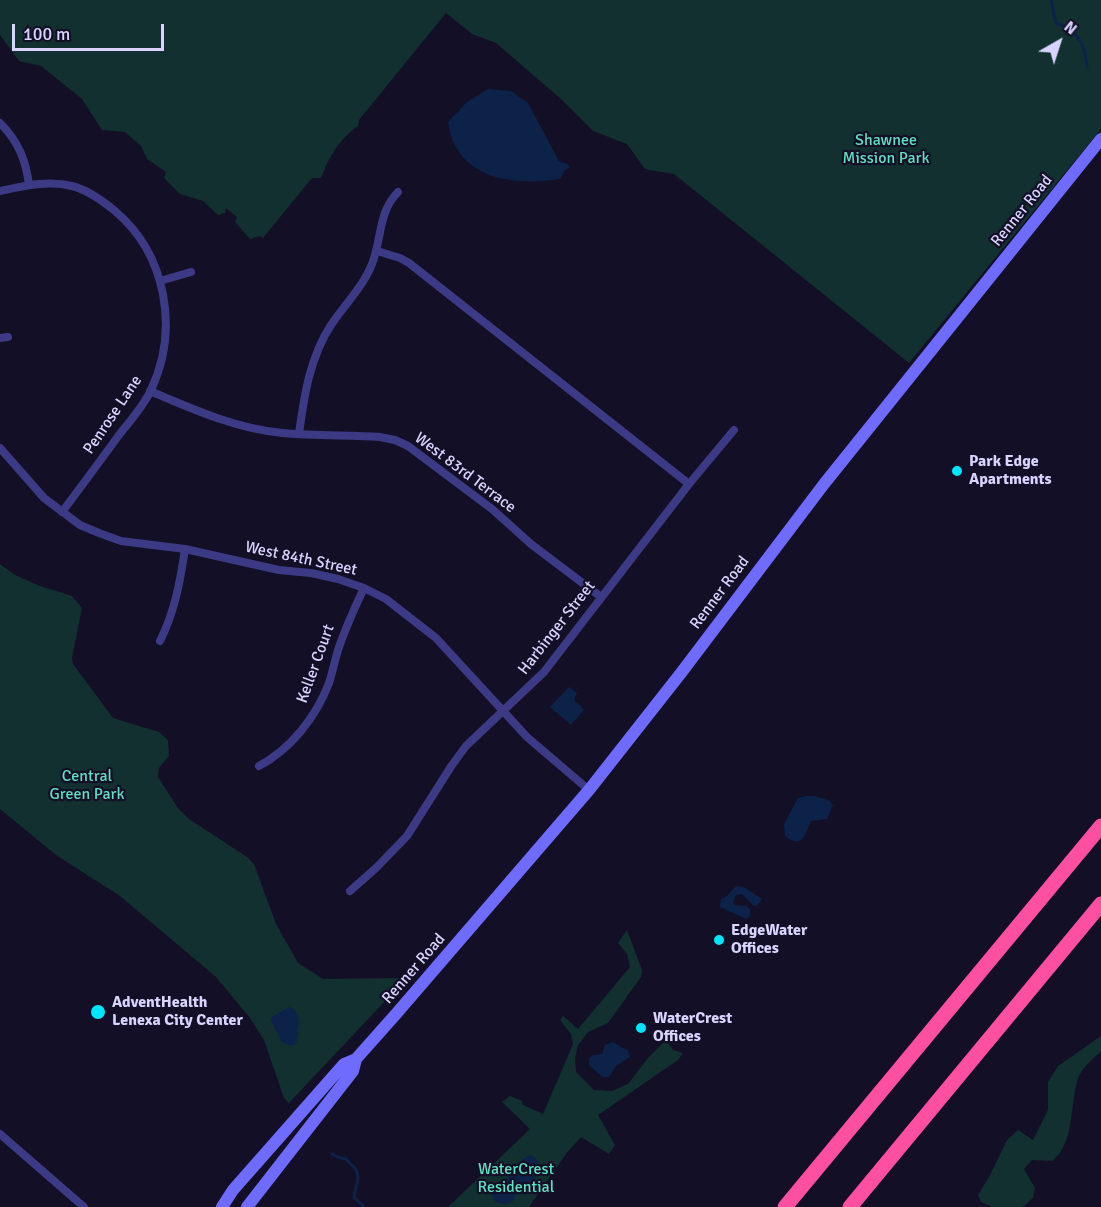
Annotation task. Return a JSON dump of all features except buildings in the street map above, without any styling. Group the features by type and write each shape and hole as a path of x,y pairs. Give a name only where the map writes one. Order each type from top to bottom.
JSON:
{"highway":[{"path":"785,1207 1101,826"},
{"path":"850,1207 1101,904"}],"main road":[{"name":"Renner Road","path":"222,1207 233,1190 344,1064 356,1059 491,906 589,790 824,484 1101,139"},
{"name":"Renner Road","path":"247,1207 353,1071 356,1059"}],"street":[{"path":"0,123 23,154 29,185"},
{"name":"Penrose Lane","path":"0,191 53,183 74,186 106,203 127,221 149,252 160,281 166,307 164,347 150,391 62,512"},
{"path":"299,434 306,388 314,359 331,325 364,281 377,250 385,210 390,200 399,192"},
{"path":"377,250 409,263 689,484"},
{"path":"160,281 190,272"},
{"name":"West 83rd Terrace","path":"150,391 191,409 227,421 281,433 380,437 395,440 408,446 492,509 531,544 600,597"},
{"name":"Harbinger Street","path":"350,891 407,836 466,746 544,672 600,597 734,430"},
{"name":"West 84th Street","path":"0,448 44,498 80,525 121,541 185,549 279,570 329,577 364,588 386,599 436,638 503,712 552,759 589,790"},
{"path":"160,641 177,599 185,549"},
{"name":"Keller Court","path":"259,766 285,748 312,717 329,682 349,618 364,588"},
{"path":"0,1134 84,1207"}],"green space":[{"name":"Shawnee Mission Park","path":"0,0 1101,0 1101,129 909,363 674,174 645,169 627,144 593,131 561,99 496,43 472,34 446,13 359,120 358,126 340,143 321,178 312,178 263,238 260,236 250,239 235,222 237,217 226,208 225,213 218,215 203,201 180,194 164,178 166,172 147,159 141,146 125,132 102,130 82,99 41,66 19,61 0,35"},
{"name":"Central Green Park","path":"0,564 15,575 72,596 82,608 72,658 73,664 113,718 159,732 168,740 169,756 159,768 158,777 178,808 189,819 254,864 276,924 298,963 323,979 397,978 403,982 289,1103 284,1098 264,1040 250,1018 216,977 120,896 56,855 0,809"},
{"name":"WaterCrest Residential","path":"627,930 642,970 641,977 608,1023 588,1032 578,1045 575,1058 576,1072 594,1090 612,1091 628,1084 648,1058 666,1040 673,1050 683,1053 678,1060 598,1115 615,1145 609,1154 581,1137 566,1154 529,1207 448,1207 530,1129 502,1102 510,1096 543,1114 573,1044 571,1034 560,1020 563,1016 578,1029 630,967 627,954 618,943"},
{"path":"1101,1036 1101,1051 1079,1076 1068,1133 1060,1153 1052,1161 1032,1160 1024,1169 1035,1188 1033,1198 1023,1207 992,1207 981,1202 978,1195 1007,1140 1018,1130 1033,1140 1048,1110 1048,1082 1058,1066"}],"water":[{"path":"488,89 511,91 528,103 559,161 570,167 564,171 560,179 523,181 505,179 474,167 462,156 453,141 448,122 467,102"},
{"path":"569,687 577,693 574,700 584,710 571,725 550,707"},
{"path":"815,796 830,801 833,805 827,819 811,821 800,841 791,840 785,836 784,824 798,798"},
{"path":"736,886 744,887 762,899 757,906 742,894 736,895 733,903 735,905 746,906 750,909 750,916 746,919 720,907 721,899"},
{"path":"289,1007 295,1011 299,1020 296,1044 291,1046 282,1042 271,1021 272,1017"},
{"path":"613,1042 628,1051 630,1057 616,1066 609,1077 602,1077 589,1065 589,1059 593,1055 602,1054 605,1045"},
{"path":"531,1155 539,1163 534,1181 518,1188 512,1202 506,1204 495,1202 491,1193 495,1185 507,1179 519,1162"}],"waterway":[{"path":"1051,0 1056,23 1070,30 1079,40 1085,52 1087,67"},
{"path":"332,1154 346,1159 356,1170 358,1177 354,1197 364,1207"}],"place":[{"name":"Park Edge Apartments","path":"957,471"},
{"name":"EdgeWater Offices","path":"719,940"},
{"name":"AdventHealth Lenexa City Center","path":"98,1012"},
{"name":"WaterCrest Offices","path":"641,1028"}]}
